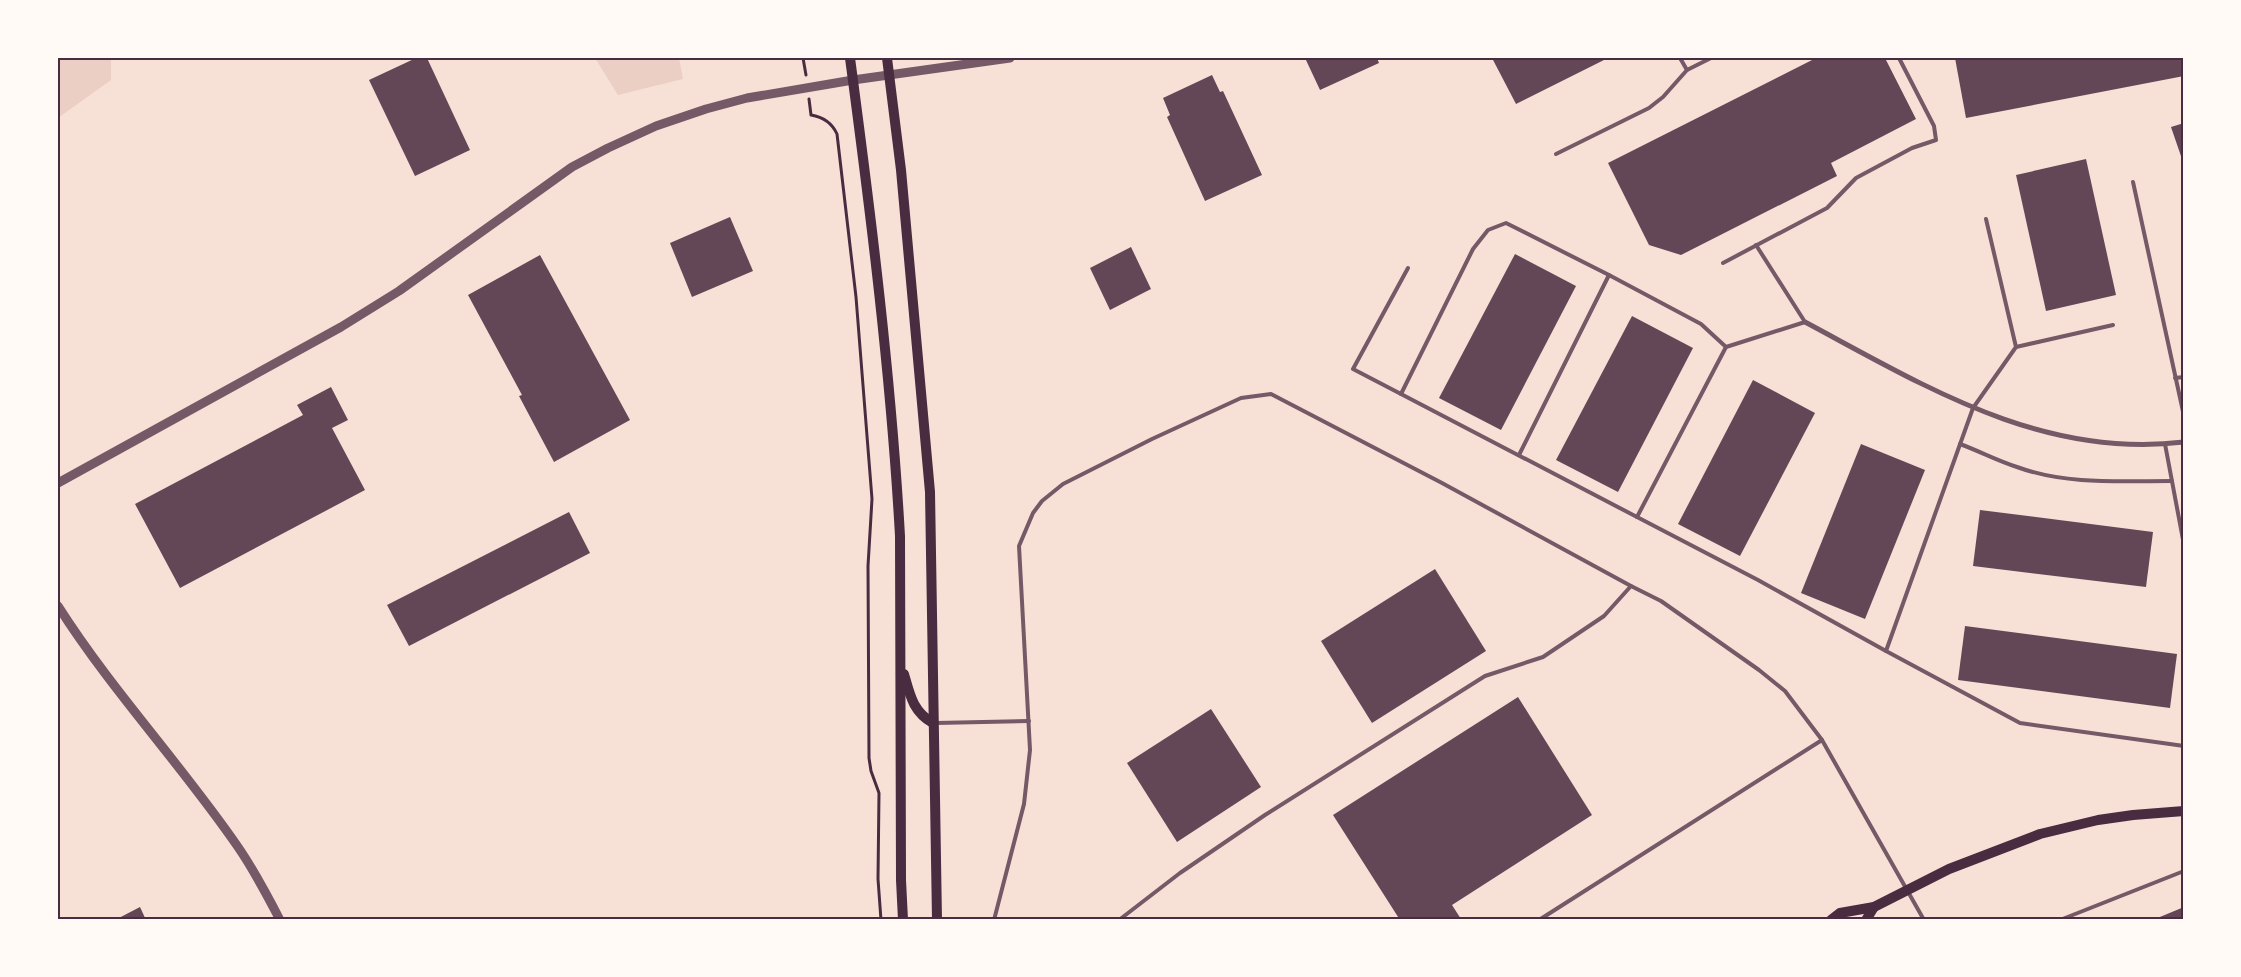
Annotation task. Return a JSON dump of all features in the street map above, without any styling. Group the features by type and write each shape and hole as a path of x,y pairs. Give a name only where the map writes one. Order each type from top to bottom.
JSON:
{"main road":[{"path":"850,58 894,450 900,536 903,920"},
{"path":"887,58 901,170 930,492 937,920"},
{"path":"900,664 915,707 922,716 933,723"},
{"path":"1830,920 1840,914 1874,907 1907,889 1977,857 2050,831 2098,820 2184,811"},
{"path":"1866,920 1874,907"}],"street":[{"path":"58,483 341,326 400,291 572,167 656,126 747,98 853,80 1010,58"},
{"path":"1805,322 1928,387 1973,408 2029,428 2077,440 2125,445 2184,442"},
{"path":"58,606 101,669 238,846 280,920"}],"lane":[{"path":"1680,58 1686,70"},
{"path":"1556,154 1649,108 1663,97 1686,70 1711,58"},
{"path":"1723,263 1827,208 1856,178 1912,148 1936,140 1934,126 1899,58"},
{"path":"2132,182 2184,416"},
{"path":"1986,219 2016,347"},
{"path":"1401,394 1473,249 1488,230 1506,224 1609,275 1701,324 1726,347"},
{"path":"1637,517 1726,347 1805,322 1756,245"},
{"path":"1408,268 1353,369 1758,580 2020,723 2184,746"},
{"path":"1519,455 1609,275"},
{"path":"1886,651 1973,408 2016,347 2113,325"},
{"path":"2175,378 2184,377"},
{"path":"994,920 1024,804 1030,750 1019,546 1033,513 1042,501 1063,484 1152,439 1241,398 1271,394 1442,483 1661,601 1772,680 1785,691 1822,740 1924,920"},
{"path":"1960,444 2018,468 2056,476 2092,482 2172,481"},
{"path":"2165,444 2184,545"},
{"path":"1119,920 1180,873 1265,815 1485,676 1543,657 1604,616 1631,586"},
{"path":"933,723 1029,721"},
{"path":"1539,920 1822,740"},
{"path":"2060,920 2184,871"}],"path":[{"path":"810,104 811,115 822,118 830,123 836,134 848,213 859,326 872,499 868,566 869,741 871,771 879,793 878,879 881,920"}],"shaded area":[{"path":"58,58 111,58 111,80 58,118"},
{"path":"595,58 679,58 683,79 618,95"}],"building":[{"path":"416,58 427,58 470,150 415,176 369,80"},
{"path":"1305,58 1377,58 1379,63 1320,90"},
{"path":"1492,58 1608,58 1516,104"},
{"path":"1816,58 1885,58 1916,119 1831,163 1837,176 1681,255 1649,245 1608,163"},
{"path":"1955,58 2184,58 2184,76 1966,118"},
{"path":"1212,75 1220,92 1223,91 1262,175 1205,201 1167,117 1170,115 1163,98"},
{"path":"2184,123 2184,162 2183,162 2171,127"},
{"path":"2086,159 2116,295 2046,311 2016,175"},
{"path":"730,217 753,271 692,297 670,243"},
{"path":"1131,247 1151,289 1110,310 1090,268"},
{"path":"1515,254 1576,286 1501,430 1439,398"},
{"path":"540,255 630,420 554,462 519,396 522,395 468,295"},
{"path":"1632,316 1693,348 1618,492 1556,460"},
{"path":"1753,380 1815,413 1740,556 1678,524"},
{"path":"331,387 348,420 332,428 365,490 180,588 135,504 303,415 297,405"},
{"path":"1861,444 1925,470 1865,619 1801,593"},
{"path":"1980,510 2153,532 2146,587 1973,566"},
{"path":"569,512 590,553 409,646 387,605"},
{"path":"1435,569 1486,651 1372,723 1321,641"},
{"path":"1965,626 2177,654 2170,708 1958,680"},
{"path":"1518,697 1592,815 1452,905 1461,919 1400,920 1333,815"},
{"path":"1211,709 1261,787 1177,842 1127,763"},
{"path":"140,907 146,920 115,920"},
{"path":"2184,907 2184,920 2155,920 2155,919"}]}
